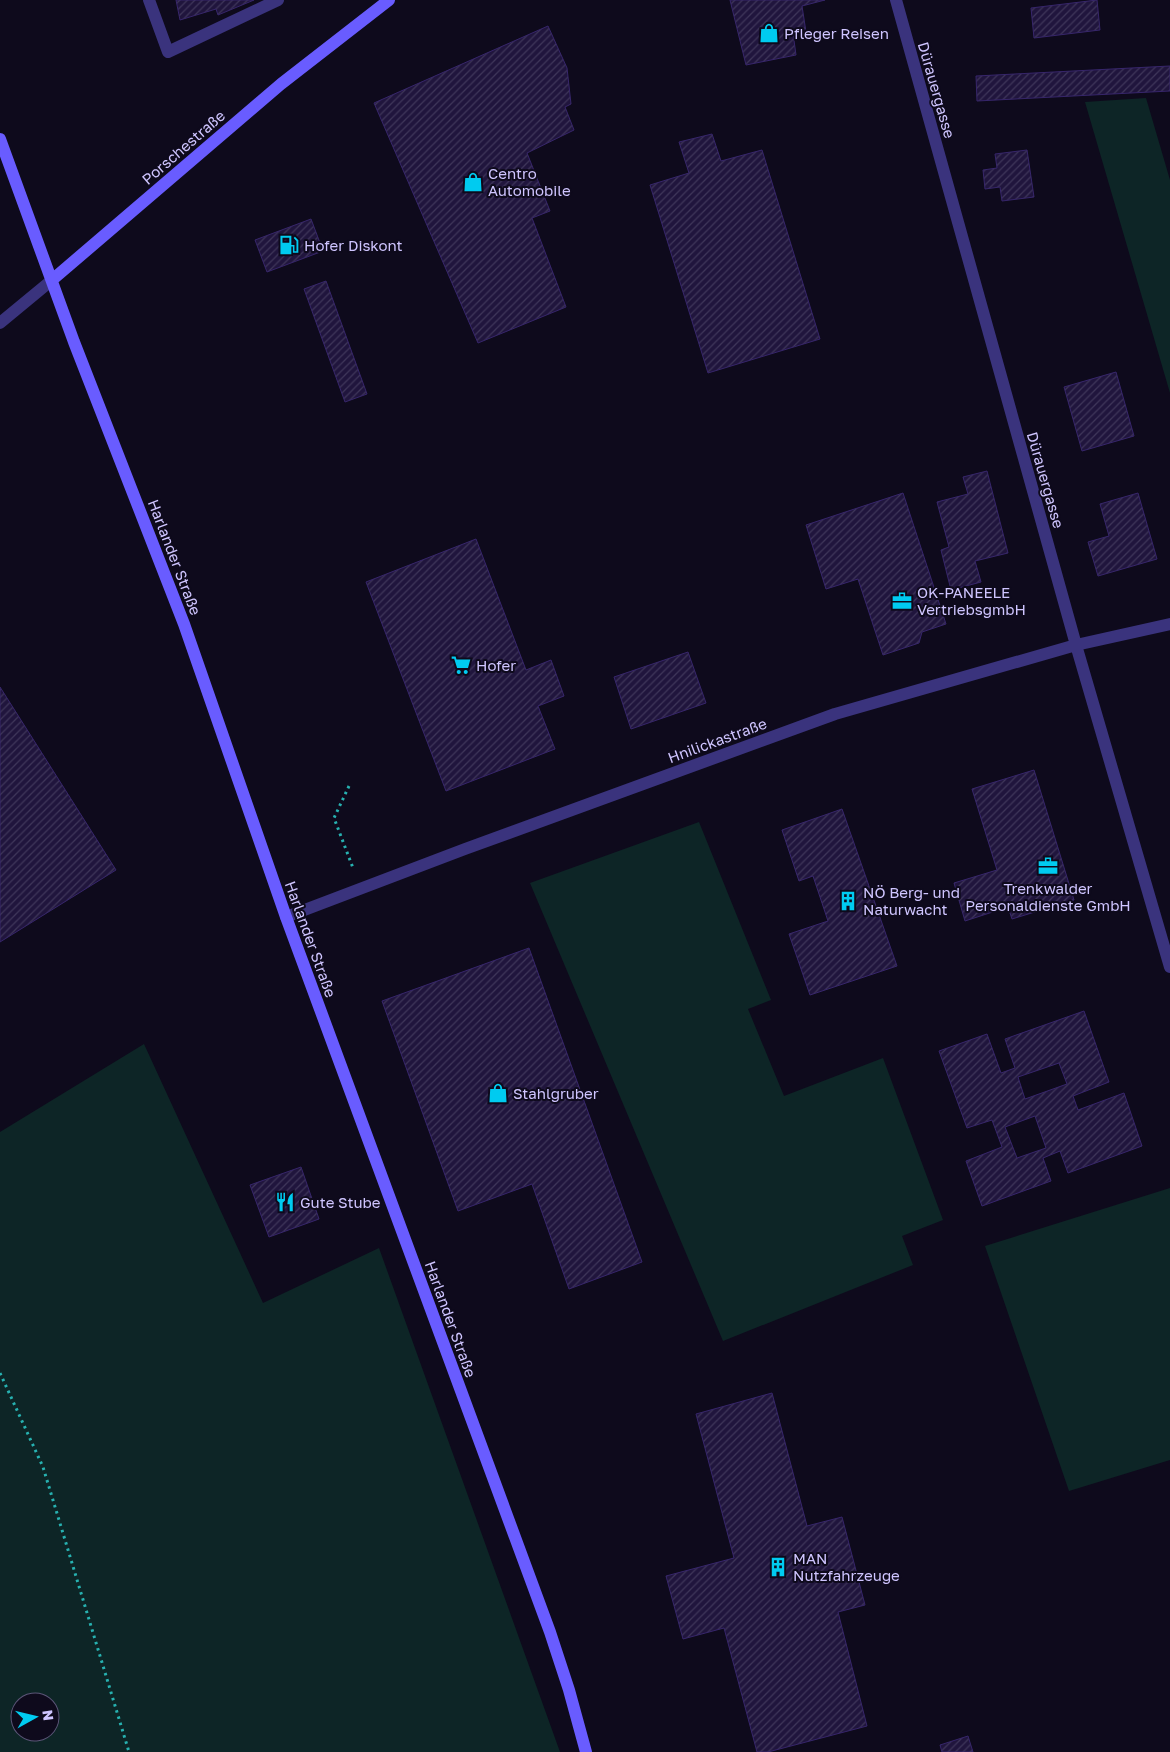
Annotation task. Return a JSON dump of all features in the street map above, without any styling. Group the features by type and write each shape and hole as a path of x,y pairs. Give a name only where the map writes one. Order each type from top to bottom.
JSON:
{"main road":[{"name":"Porschestraße","path":"52,280 282,84 389,0"},
{"name":"Harlander Straße","path":"0,139 184,624 286,917 550,1632 569,1690 586,1752"}],"street":[{"path":"149,0 168,52 278,0"},
{"name":"Dürauergasse","path":"896,0 1076,645 1170,967"},
{"name":"Porschestraße","path":"0,323 52,280"},
{"name":"Hnilickastraße","path":"286,917 835,714 1076,645 1170,624"}],"path":[{"path":"349,786 334,818 361,888"},
{"path":"0,1373 43,1467 129,1752"}],"green space":[{"path":"1146,98 1170,180 1170,393 1085,102"},
{"path":"699,822 771,1000 748,1009 784,1096 883,1058 943,1220 902,1236 913,1265 723,1341 530,883"},
{"path":"144,1044 263,1303 379,1248 560,1752 0,1752 0,1132"},
{"path":"1170,1188 1170,1460 1069,1491 985,1246"}],"building":[{"path":"176,0 254,0 218,15 216,9 180,20"},
{"name":"Pfleger Reisen","path":"730,0 825,0 802,6 806,32 793,33 796,55 746,65"},
{"path":"1097,0 1100,30 1034,38 1031,8"},
{"name":"Centro Automobile","path":"548,26 567,68 571,104 565,107 574,130 527,153 550,211 532,218 566,307 478,343 374,103"},
{"path":"1170,66 1170,91 977,101 976,76"},
{"path":"712,134 721,161 762,150 820,339 708,373 650,185 689,173 679,142"},
{"path":"1027,150 1034,197 1002,201 1000,187 985,189 983,170 997,168 995,154"},
{"name":"Hofer Diskont","path":"311,219 323,251 267,272 255,240"},
{"path":"326,281 367,394 345,402 304,289"},
{"path":"1116,372 1134,436 1082,451 1064,387"},
{"path":"987,471 1008,553 975,561 981,582 951,590 941,550 949,547 937,502 968,494 963,477"},
{"path":"903,493 946,624 922,632 919,643 883,655 858,579 826,589 806,525"},
{"path":"1138,493 1157,559 1098,576 1088,542 1109,536 1100,504"},
{"name":"Hofer","path":"476,539 526,670 551,660 564,696 538,706 555,749 446,791 366,582"},
{"path":"688,652 706,703 631,729 614,677"},
{"path":"0,687 116,870 0,942"},
{"path":"1034,770 1074,900 1012,919 1008,907 965,921 954,883 997,870 972,789"},
{"name":"NÖ Berg- und Naturwacht","path":"842,809 897,966 810,995 789,934 828,921 813,876 799,881 782,830"},
{"name":"Stahlgruber","path":"529,948 642,1262 569,1289 532,1184 458,1211 382,1001"},
{"path":"1084,1011 1109,1082 1073,1096 1078,1110 1124,1093 1142,1146 1068,1173 1060,1151 1043,1158 1051,1181 982,1206 966,1161 1002,1147 992,1120 967,1128 939,1051 987,1034 1001,1073 1015,1068 1005,1039","holes":["1059,1063 1067,1084 1025,1099 1018,1077","1035,1116 1046,1148 1017,1158 1005,1127"]},
{"name":"Gute Stube","path":"301,1167 319,1219 269,1237 250,1185"},
{"name":"MAN Nutzfahrzeuge","path":"772,1393 807,1526 842,1517 865,1605 838,1612 867,1726 768,1752 757,1752 724,1628 683,1639 666,1576 734,1558 696,1414"},
{"path":"968,1736 973,1752 942,1752 940,1745"}],"place":[{"name":"Pfleger Reisen","path":"769,33"},
{"name":"Centro Automobile","path":"473,182"},
{"name":"Hofer Diskont","path":"289,245"},
{"name":"OK-PANEELE VertriebsgmbH","path":"902,601"},
{"name":"Hofer","path":"461,665"},
{"name":"Trenkwalder Personaldienste GmbH","path":"1048,866"},
{"name":"NÖ Berg- und Naturwacht","path":"848,901"},
{"name":"Stahlgruber","path":"498,1093"},
{"name":"Gute Stube","path":"285,1202"},
{"name":"MAN Nutzfahrzeuge","path":"778,1567"}]}
